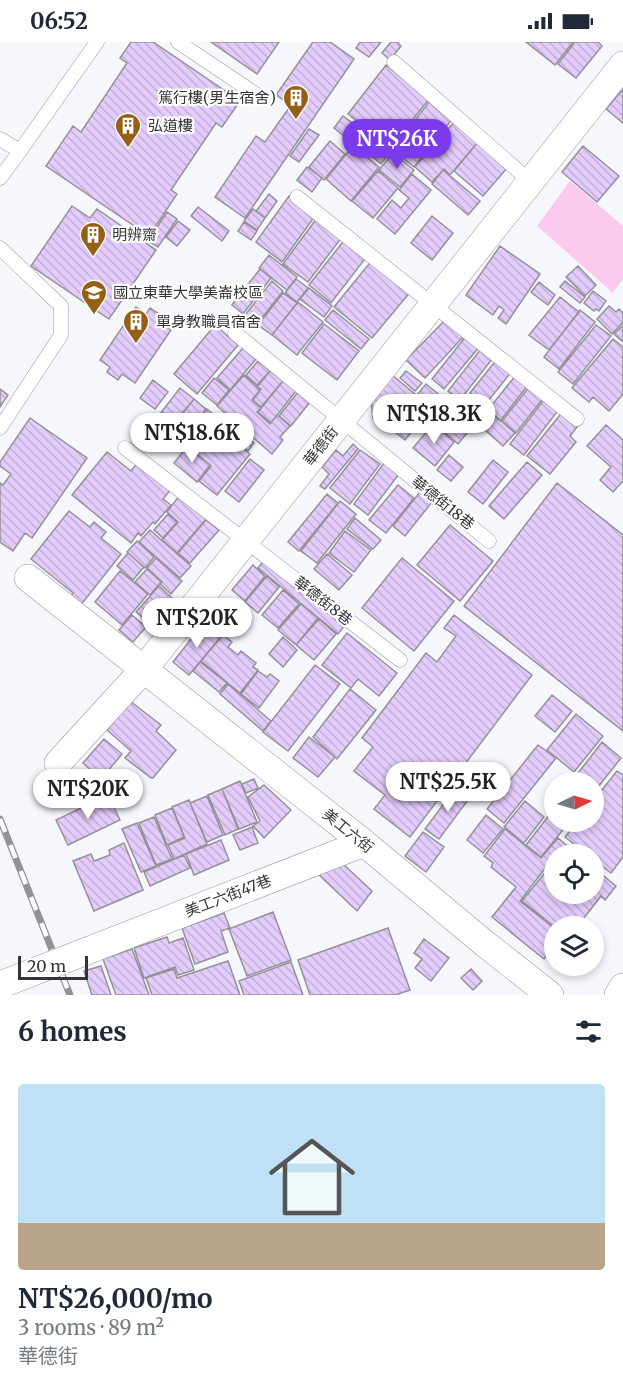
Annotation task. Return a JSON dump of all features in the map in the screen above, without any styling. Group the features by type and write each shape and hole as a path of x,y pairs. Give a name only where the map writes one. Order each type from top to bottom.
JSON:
{"street":[{"name":"華德街","path":"58,763 144,669 623,65"},
{"name":"美工六街","path":"28,578 364,843 550,995"},
{"name":"美工六街47巷","path":"0,985 364,843"},
{"path":"618,995 623,987"}],"lane":[{"path":"0,178 97,42"},
{"path":"178,42 257,95"},
{"path":"394,62 531,182"},
{"path":"0,139 20,151"},
{"path":"297,197 577,419"},
{"path":"0,248 61,306 61,335 0,428"},
{"name":"華德街18巷","path":"235,333 489,541"},
{"name":"華德街8巷","path":"125,448 400,660"}],"shaded area":[{"path":"570,181 623,226 623,279 611,295 612,292 537,226"}],"building":[{"name":"弘道樓","path":"131,42 153,42 240,101 222,127 216,123 171,190 177,194 149,236 46,166 73,126 81,132 127,63 120,58"},
{"path":"211,42 279,42 257,74"},
{"name":"篤行樓(男生宿舍)","path":"313,42 330,42 354,59 245,218 215,197 256,136 265,142 291,105 276,95"},
{"path":"360,42 381,42 369,57 356,48"},
{"path":"391,42 397,42 401,46 390,60 382,53"},
{"path":"526,42 573,42 555,65"},
{"path":"575,42 598,42 602,46 576,78 558,64"},
{"path":"386,65 429,99 406,128 429,147 414,167 348,114"},
{"path":"623,89 623,123 606,109"},
{"path":"430,101 453,118 431,146 408,129"},
{"path":"343,116 362,130 352,143 334,128"},
{"path":"455,121 478,142 450,175 444,169 432,182 415,167"},
{"path":"309,129 319,135 299,162 290,156"},
{"path":"365,130 391,151 381,164 355,142"},
{"path":"330,141 345,154 324,180 309,167"},
{"path":"478,142 507,168 483,196 454,171"},
{"path":"353,146 379,167 351,201 326,179"},
{"path":"583,146 619,176 597,202 562,172"},
{"path":"393,153 414,170 400,187 379,170"},
{"path":"307,167 322,178 312,192 297,180"},
{"path":"443,170 480,201 468,215 432,184"},
{"path":"378,171 398,188 373,218 352,201"},
{"path":"412,174 431,190 395,234 377,219 392,200 401,208 409,198 399,190"},
{"path":"269,194 277,201 265,218 256,211"},
{"path":"289,196 315,216 282,262 256,242"},
{"name":"明辨齋","path":"72,206 90,218 97,209 156,250 109,319 31,266"},
{"path":"198,207 229,231 222,241 191,216"},
{"path":"253,209 265,218 257,230 244,221"},
{"path":"167,212 177,219 158,247 148,241"},
{"path":"432,216 453,233 432,260 411,243"},
{"path":"317,218 342,237 308,282 283,264"},
{"path":"178,221 190,230 177,246 166,237"},
{"path":"244,222 257,231 251,240 238,231"},
{"path":"346,238 368,255 331,303 309,285"},
{"path":"500,246 540,274 506,324 498,318 504,310 499,306 493,315 466,295"},
{"path":"269,255 297,277 287,290 259,268"},
{"path":"373,259 411,291 372,338 334,307"},
{"path":"578,266 596,285 585,296 566,277"},
{"path":"260,269 271,278 243,314 232,305"},
{"path":"296,279 308,288 297,302 285,293"},
{"path":"272,281 283,291 257,324 245,315"},
{"path":"565,281 585,297 580,303 560,287"},
{"path":"539,282 555,295 548,305 531,292"},
{"path":"309,288 332,306 324,317 300,299"},
{"path":"593,291 606,301 599,311 596,309 594,311 584,303"},
{"path":"283,293 297,303 272,335 258,325"},
{"path":"560,297 579,312 549,350 529,335"},
{"path":"298,302 323,322 297,355 272,335"},
{"path":"609,306 616,312 619,309 623,313 623,322 612,334 597,319"},
{"name":"單身教職員宿舍","path":"136,307 146,314 150,308 161,315 157,321 171,330 135,383 122,374 118,380 107,372 110,367 100,360"},
{"path":"333,310 369,339 361,349 325,320"},
{"path":"580,310 595,322 559,369 544,357"},
{"path":"448,317 465,335 425,378 406,360"},
{"path":"324,324 359,351 337,380 302,353"},
{"path":"215,325 238,345 197,394 174,374"},
{"path":"596,325 611,336 573,384 558,372"},
{"path":"623,325 623,342 614,334"},
{"path":"467,335 480,346 444,389 432,379"},
{"path":"613,339 623,347 623,394 609,411 593,397 589,402 572,388"},
{"path":"243,348 256,359 230,390 217,378"},
{"path":"481,349 493,358 460,400 448,391"},
{"path":"497,359 512,371 485,405 470,393"},
{"path":"258,361 270,371 257,385 246,375"},
{"path":"270,371 283,381 261,407 253,400 261,389 257,387"},
{"path":"406,371 422,383 415,391 400,378"},
{"path":"244,375 260,390 252,400 261,408 257,412 270,424 277,415 290,426 280,437 283,440 272,454 217,406"},
{"path":"392,375 415,394 387,428 373,418 371,400"},
{"path":"516,375 528,385 500,421 487,411"},
{"path":"214,378 229,390 217,405 202,393"},
{"path":"153,380 168,392 155,409 140,398"},
{"path":"283,381 296,391 271,423 258,412"},
{"path":"426,384 441,396 405,440 390,428"},
{"path":"530,386 544,397 516,433 502,421"},
{"path":"180,388 194,399 169,429 156,419"},
{"path":"0,389 8,395 0,407"},
{"path":"298,392 310,402 291,426 279,416"},
{"path":"444,396 458,407 447,422 433,412"},
{"path":"546,397 560,408 524,455 510,444"},
{"path":"194,399 206,409 180,441 168,432"},
{"path":"460,408 476,422 458,444 442,430"},
{"path":"207,409 222,421 197,452 182,441"},
{"path":"489,410 515,433 503,446 478,424"},
{"path":"564,410 580,423 570,436 576,442 550,474 527,456"},
{"path":"30,418 87,458 32,538 25,533 13,551 0,542 0,483 3,485 11,474 0,466 0,462"},
{"path":"226,418 239,429 232,438 219,428"},
{"path":"433,424 454,442 435,466 413,448"},
{"path":"606,425 623,440 623,481 613,492 600,480 611,467 587,446"},
{"path":"217,428 250,454 217,495 199,481 211,466 197,454"},
{"path":"239,431 254,443 248,451 233,439"},
{"path":"353,444 358,449 325,489 320,486 329,474 322,467 336,450 343,456"},
{"path":"187,447 210,465 197,482 174,463"},
{"path":"360,450 380,464 350,504 330,488"},
{"path":"107,452 131,471 138,462 171,489 163,499 171,505 155,524 153,522 141,536 138,533 131,543 72,495"},
{"path":"449,455 463,467 451,481 437,470"},
{"path":"250,459 264,470 239,502 225,491"},
{"path":"493,460 508,472 483,504 468,492"},
{"path":"527,462 542,475 504,519 489,506"},
{"path":"384,463 399,474 368,515 354,504"},
{"path":"557,483 623,535 623,731 464,606"},
{"path":"398,485 414,498 386,533 369,520"},
{"path":"420,492 432,502 405,536 393,526"},
{"path":"327,494 338,503 299,551 288,542"},
{"path":"179,496 206,519 177,553 162,540 178,522 167,512"},
{"path":"340,501 356,514 317,563 301,551"},
{"path":"69,511 90,527 94,522 106,532 101,538 121,554 80,606 69,598 73,593 31,559"},
{"path":"168,514 177,522 163,538 154,530"},
{"path":"355,518 381,540 373,549 347,529"},
{"path":"206,520 219,530 190,563 178,553"},
{"path":"450,525 493,561 460,601 417,565"},
{"path":"150,530 191,566 180,578 139,542"},
{"path":"345,531 371,550 354,572 329,553"},
{"path":"137,541 154,557 145,568 127,552"},
{"path":"128,553 144,567 133,580 117,566"},
{"path":"327,554 352,575 339,590 314,569"},
{"path":"156,558 182,581 171,594 147,568"},
{"path":"402,558 454,601 414,651 362,608"},
{"path":"265,559 345,625 338,634 258,568"},
{"path":"253,565 265,576 245,601 232,590"},
{"path":"147,569 161,582 150,595 135,582"},
{"path":"120,571 148,594 122,625 95,602"},
{"path":"267,576 279,587 258,613 245,602"},
{"path":"159,586 172,598 150,624 136,612"},
{"path":"283,590 299,604 278,628 262,615"},
{"path":"301,604 318,618 296,645 278,630"},
{"path":"132,615 146,627 133,642 119,630"},
{"path":"454,615 532,675 410,837 374,809 385,795 354,771 373,747 362,738 426,653 437,662 456,636 444,628"},
{"path":"319,619 336,634 314,660 296,645"},
{"path":"203,624 211,631 215,627 223,634 189,675 173,662"},
{"path":"347,633 397,673 379,696 358,679 351,688 322,665"},
{"path":"223,635 232,642 228,647 238,655 241,651 256,663 253,667 258,670 240,693 201,661"},
{"path":"283,637 297,650 283,667 269,654"},
{"path":"200,662 227,683 219,692 193,671"},
{"path":"315,665 340,684 288,751 263,732"},
{"path":"258,671 267,677 270,674 279,681 259,708 241,694"},
{"path":"228,684 271,721 263,731 220,694"},
{"path":"350,689 376,710 337,759 313,737"},
{"path":"552,695 572,711 555,732 535,716"},
{"path":"130,701 161,725 156,731 176,750 153,778 125,758 131,751 107,730"},
{"path":"576,714 603,736 574,772 547,750"},
{"path":"309,737 335,757 318,777 293,758"},
{"path":"104,739 122,754 101,779 83,763"},
{"path":"602,742 621,758 604,779 604,772 579,772"},
{"path":"538,745 556,758 504,823 487,809"},
{"path":"617,771 623,775 623,857 611,873 604,868 604,844 574,844 565,837 569,832 604,832 604,787"},
{"path":"254,779 258,788 246,793 242,784"},
{"path":"240,781 257,822 239,829 222,789"},
{"path":"264,785 291,810 264,838 253,826 260,821 248,797"},
{"path":"457,786 471,796 439,839 425,829"},
{"path":"222,789 238,829 225,835 208,795"},
{"path":"108,795 120,820 68,845 56,820"},
{"path":"207,796 223,835 207,842 190,803"},
{"path":"189,800 207,844 174,859 168,845 185,838 172,807"},
{"path":"525,801 544,817 524,843 504,827"},
{"path":"172,808 184,837 167,845 155,815"},
{"path":"486,815 503,829 483,853 467,840"},
{"path":"154,817 172,859 156,865 139,823"},
{"path":"544,822 544,832 561,832 551,844 544,844 544,853 541,857 526,845"},
{"path":"137,823 156,866 141,872 122,829"},
{"path":"252,827 258,843 240,850 233,835"},
{"path":"505,829 541,858 544,854 544,870 520,901 544,920 544,959 492,917 516,887 491,867 493,863 484,856"},
{"path":"423,832 444,847 426,872 405,856"},
{"path":"558,838 565,844 553,844"},
{"path":"221,840 229,860 194,875 186,854"},
{"path":"124,843 143,890 94,911 73,861 91,854 94,861 110,855 109,850"},
{"path":"184,855 190,868 150,886 144,872"},
{"path":"342,863 372,891 357,911 316,872"},
{"path":"544,874 544,904 595,904 586,916 544,916 544,918 522,901"},
{"path":"604,876 616,886 604,899"},
{"path":"273,912 291,960 247,976 229,929"},
{"path":"224,913 230,928 221,931 228,952 195,964 182,928"},
{"path":"388,928 410,990 395,995 310,995 298,960"},
{"path":"167,937 169,943 183,938 194,970 178,975 175,967 144,978 134,948"},
{"path":"424,939 449,958 431,981 415,968 422,959 414,953"},
{"path":"132,949 149,995 116,995 103,959"},
{"path":"228,961 240,995 152,995 146,978 174,969 177,978"},
{"path":"291,962 303,995 244,995 239,981"},
{"path":"101,966 111,995 92,995 84,971"},
{"path":"471,969 482,981 473,990 461,978"}],"railway":[{"path":"0,819 70,995"}],"place":[{"name":"篤行樓(男生宿舍)","path":"296,121"},
{"name":"弘道樓","path":"128,149"},
{"name":"明辨齋","path":"93,258"},
{"name":"國立東華大學美崙校區","path":"94,316"},
{"name":"單身教職員宿舍","path":"136,345"}]}
